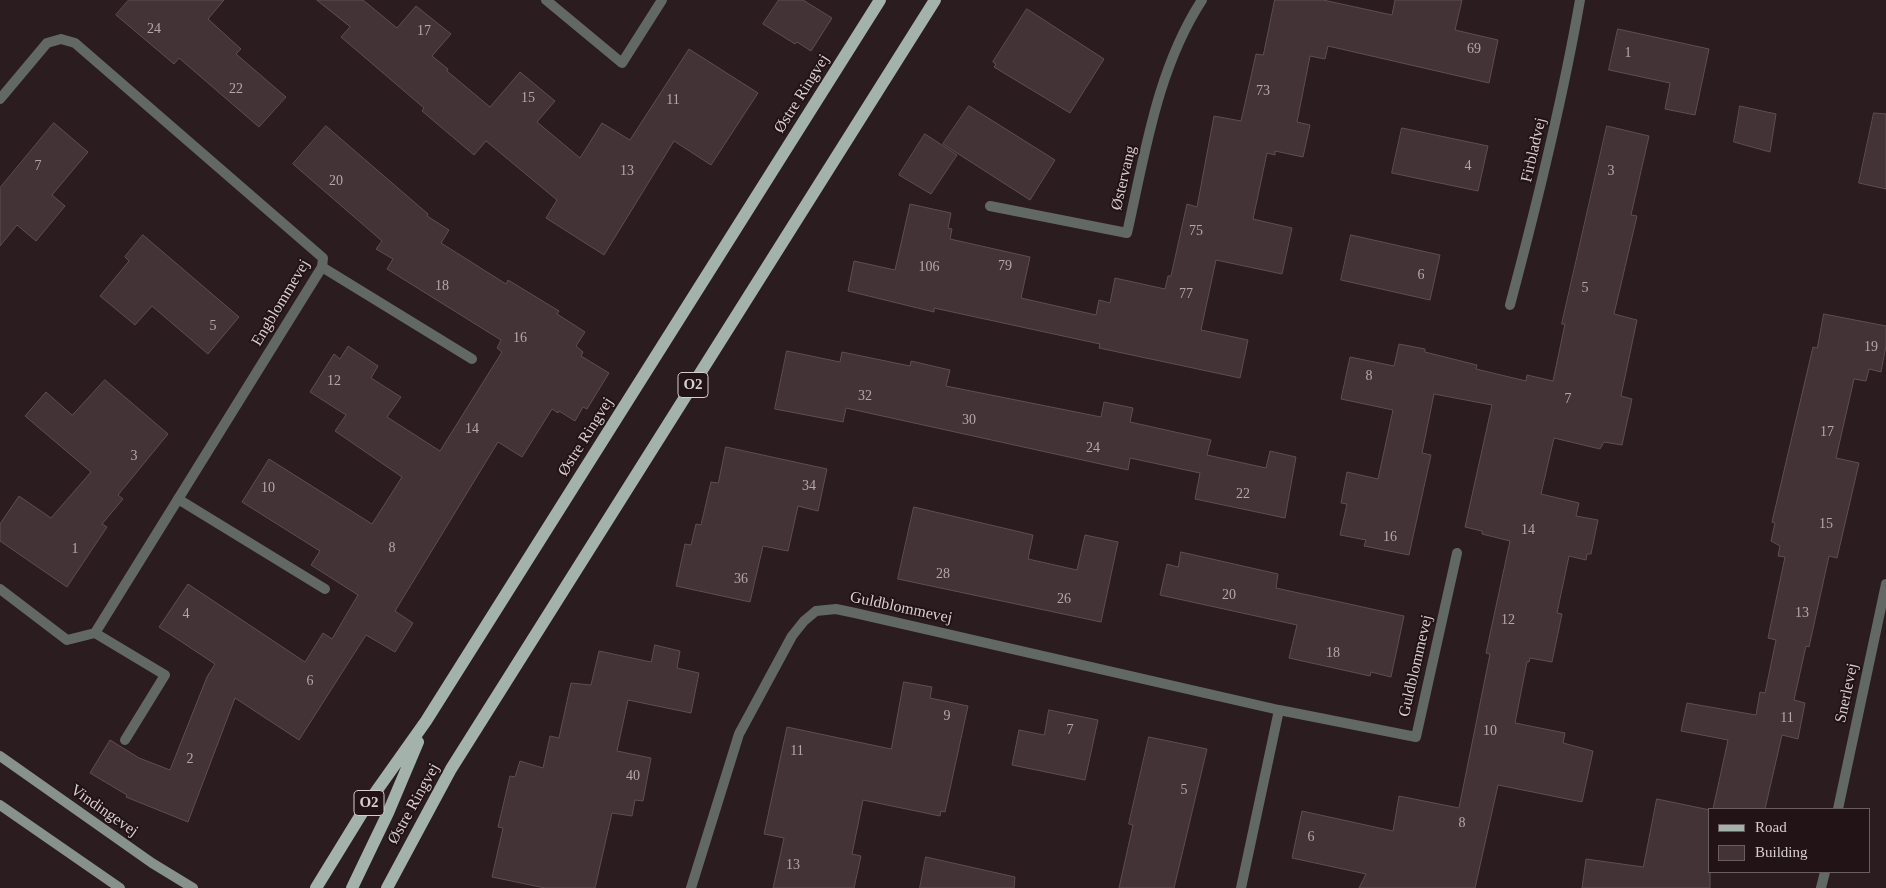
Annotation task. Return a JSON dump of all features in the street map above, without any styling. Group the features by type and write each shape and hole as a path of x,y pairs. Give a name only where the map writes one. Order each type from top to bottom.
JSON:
{"main road":[{"name":"Østre Ringvej","path":"316,888 370,800 426,722 880,0"},
{"name":"Østre Ringvej","path":"387,888 451,769 934,0"},
{"path":"352,888 388,813 426,722"},
{"name":"Vindingevej","path":"0,756 152,863 193,888"},
{"path":"0,805 120,888"}],"street":[{"path":"546,0 622,63 662,0"},
{"name":"Østervang","path":"990,206 1127,233 1157,98 1191,17 1202,0"},
{"name":"Firbladvej","path":"1510,305 1537,206 1565,83 1580,0"},
{"name":"Engblommevej","path":"0,99 47,43 61,39 74,43 319,252 323,258 322,267 95,633"},
{"path":"322,267 472,359"},
{"path":"178,499 325,589"},
{"name":"Guldblommevej","path":"691,888 742,726 792,636 804,621 816,612 836,609 855,612 1279,710 1416,737 1457,553"},
{"name":"Snerlevej","path":"1838,808 1886,584"},
{"path":"0,589 67,640 95,633 165,674 125,740"},
{"path":"1241,888 1279,710"},
{"path":"1822,888 1825,873"}],"building":[{"path":"129,0 224,0 208,19 241,49 236,54 286,97 259,127 179,58 174,64 116,15"},
{"path":"317,0 363,0 397,28 416,6 451,34 432,56 448,69 447,71 490,107 520,72 555,101 537,122 580,158 602,123 630,140 689,49 758,93 711,165 674,141 604,255 546,218 557,200 486,141 474,155 422,111 424,108 341,37 350,27"},
{"path":"779,0 803,0 832,18 811,51 797,42 795,44 763,24"},
{"path":"1275,0 1323,0 1392,15 1395,0 1462,0 1455,30 1498,40 1489,83 1328,46 1325,59 1310,56 1297,122 1310,125 1303,157 1275,151 1275,155 1267,153 1253,219 1292,228 1282,274 1216,260 1201,330 1248,340 1240,378 1099,348 1100,344 934,308 934,312 848,291 854,261 895,270 910,204 951,213 948,228 952,229 950,239 1030,257 1021,298 1096,315 1099,300 1110,303 1115,278 1165,289 1168,276 1171,276 1187,204 1197,207 1214,116 1241,121 1256,54 1263,55"},
{"path":"1027,9 1104,59 1070,113 994,67 996,64 993,62"},
{"path":"1618,29 1709,49 1695,115 1665,109 1670,83 1609,70"},
{"path":"969,106 1055,160 1030,200 943,144"},
{"path":"1740,106 1776,114 1770,152 1734,142"},
{"path":"1874,113 1886,114 1886,189 1859,183"},
{"path":"54,123 88,152 52,195 65,206 36,241 17,225 0,246 0,188"},
{"path":"326,126 428,214 427,216 449,230 441,243 506,284 508,280 559,311 557,314 585,332 576,346 583,352 581,356 609,373 587,409 583,407 575,421 552,409 522,457 498,442 395,611 413,623 395,652 366,635 299,740 235,698 188,822 126,797 127,795 90,773 110,740 139,758 170,770 207,677 215,664 159,627 188,584 305,662 323,633 332,639 358,595 311,565 320,551 242,502 269,459 372,524 402,477 335,431 346,415 310,392 334,354 340,359 348,346 378,366 371,378 401,397 387,417 440,451 502,352 497,348 501,340 387,269 393,259 376,249 382,241 293,164"},
{"path":"1607,126 1649,136 1631,215 1637,216 1614,314 1637,320 1621,396 1632,399 1622,445 1604,442 1600,449 1554,438 1541,494 1579,503 1576,516 1598,520 1591,554 1587,554 1586,560 1569,556 1557,613 1562,614 1552,662 1530,658 1529,662 1527,662 1515,723 1565,733 1563,743 1593,751 1582,802 1498,785 1475,888 1359,888 1366,874 1292,858 1302,811 1393,831 1399,796 1459,808 1490,654 1486,653 1510,541 1482,534 1482,531 1465,527 1492,405 1434,394 1422,453 1431,455 1409,555 1364,546 1366,540 1340,535 1347,504 1341,503 1347,472 1378,479 1393,410 1341,399 1350,357 1394,366 1399,344 1425,349 1425,352 1477,365 1476,369 1526,381 1527,375 1553,381 1565,324 1562,324"},
{"path":"1402,128 1488,146 1478,191 1392,173"},
{"path":"925,134 957,155 931,194 899,175"},
{"path":"143,235 239,317 208,354 152,306 135,325 100,296 129,261 125,257"},
{"path":"1351,235 1440,255 1430,300 1341,280"},
{"path":"1824,314 1886,326 1886,346 1881,372 1869,369 1866,381 1854,379 1836,458 1859,463 1837,558 1829,556 1809,647 1806,646 1794,700 1805,703 1798,739 1782,735 1765,808 1713,808 1728,740 1681,731 1687,703 1756,715 1760,692 1765,693 1776,640 1768,638 1785,557 1778,556 1780,546 1771,541 1775,523 1772,522 1813,347 1817,348"},
{"path":"787,351 840,362 842,352 910,366 911,361 950,370 946,386 1101,417 1104,402 1133,408 1130,422 1211,440 1207,455 1266,468 1270,451 1296,457 1285,518 1195,499 1200,473 1130,458 1128,470 846,408 843,422 775,409"},
{"path":"105,380 168,434 118,495 123,499 102,524 107,527 67,587 0,541 0,524 19,496 51,518 91,472 25,416 46,392 72,415"},
{"path":"726,447 827,469 818,511 798,506 788,551 763,546 750,602 676,586 685,544 691,545 696,524 701,525 711,482 718,483"},
{"path":"914,507 1033,535 1028,559 1077,570 1085,535 1118,542 1101,622 898,579"},
{"path":"1181,552 1278,574 1276,588 1404,616 1391,677 1371,672 1370,676 1289,658 1297,625 1160,595 1167,564 1178,567"},
{"path":"655,645 680,651 677,668 699,673 691,713 628,700 617,751 651,758 643,801 635,800 632,816 612,813 595,888 545,888 492,877 503,828 498,827 510,776 515,777 520,761 543,768 550,736 559,738 571,683 591,685 599,651 651,662"},
{"path":"904,682 932,687 930,698 968,706 945,812 941,811 940,816 863,800 852,854 861,856 854,888 773,888 784,838 764,834 787,727 891,749"},
{"path":"1049,710 1098,720 1085,780 1012,765 1019,730 1044,735"},
{"path":"1149,737 1207,749 1174,888 1119,888 1133,825 1129,824"},
{"path":"1657,799 1708,810 1708,873 1710,873 1710,888 1582,888 1586,859 1643,867"},
{"path":"926,857 1015,877 1014,888 920,888"}]}
